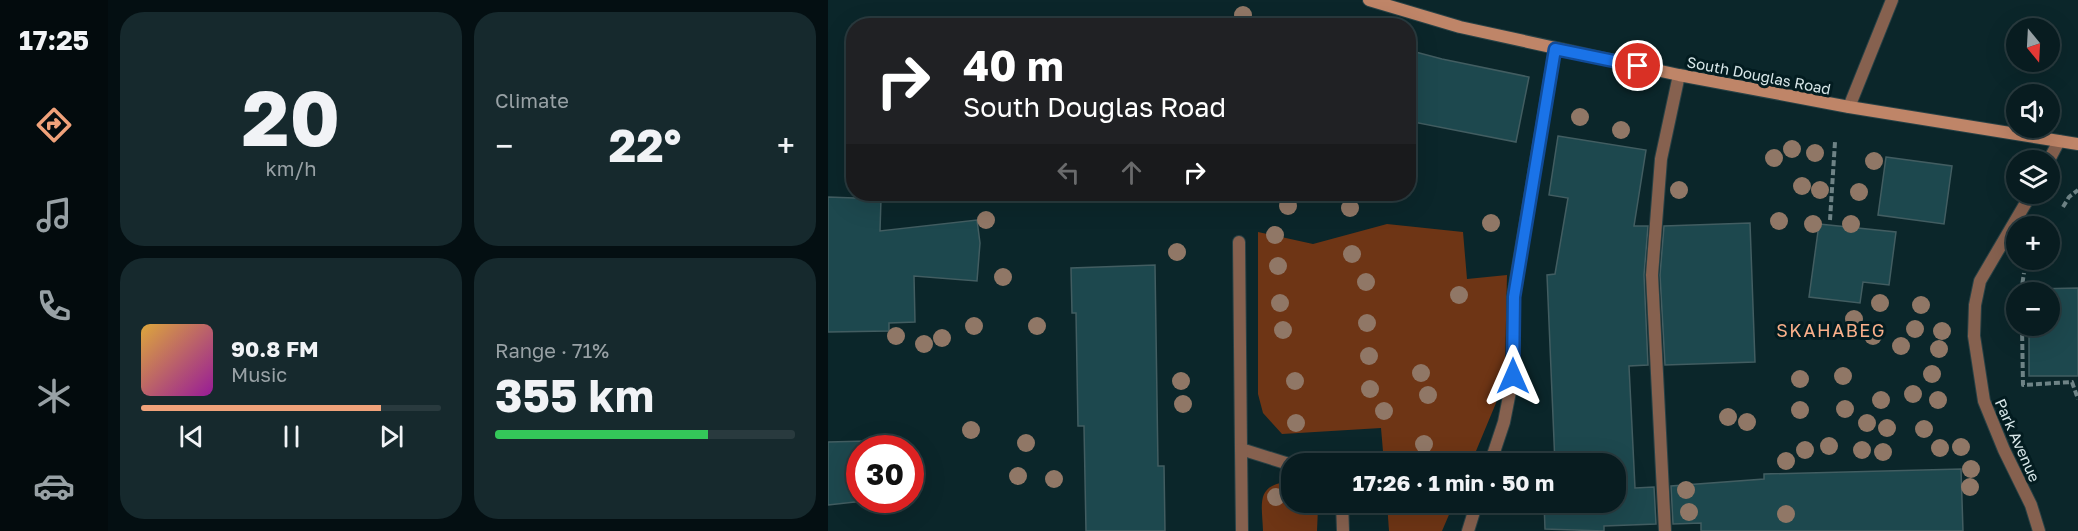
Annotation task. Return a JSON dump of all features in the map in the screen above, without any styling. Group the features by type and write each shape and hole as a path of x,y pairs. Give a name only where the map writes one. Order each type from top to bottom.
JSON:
{"main road":[{"name":"South Douglas Road","path":"1369,0 1460,27 1679,75 1849,107 2078,144"}],"street":[{"path":"1849,107 1892,0"},
{"path":"1494,453 1504,422 1513,376 1514,297 1555,49"},
{"path":"1665,531 1652,275 1661,159 1679,75"},
{"path":"2054,150 2059,141"},
{"name":"Park Avenue","path":"2025,204 1980,281 1975,304 1974,336 1984,400 2004,450 2031,505 2038,531"},
{"path":"1239,242 1242,531"},
{"path":"1241,449 1281,462"},
{"path":"1342,513 1343,531"},
{"path":"1468,531 1474,513"}],"path":[{"path":"1830,220 1835,142"},
{"path":"2022,336 2023,385 2072,382 2078,399"}],"shaded area":[{"path":"1387,224 1463,232 1467,279 1507,275 1505,365 1496,403 1475,453 1383,453 1381,428 1282,434 1263,413 1258,394 1258,232 1313,244"},
{"path":"1281,483 1281,513 1318,513 1317,531 1263,531 1263,497 1271,486"},
{"path":"1388,513 1450,513 1442,531 1389,531"}],"building":[{"path":"1416,52 1529,77 1516,142 1416,123"},
{"path":"1558,136 1646,150 1634,226 1648,226 1644,275 1648,365 1629,366 1635,488 1654,487 1656,524 1604,526 1604,531 1545,529 1544,513 1626,513 1626,453 1555,453 1547,275 1555,274 1568,198 1549,195"},
{"path":"1886,157 1952,166 1944,224 1878,215"},
{"path":"828,197 846,198 846,201 881,201 880,231 977,220 980,243 977,281 914,276 915,322 889,323 889,331 828,332"},
{"path":"1750,223 1755,362 1665,365 1660,275 1664,226"},
{"path":"1819,224 1896,232 1889,285 1863,282 1860,303 1809,297"},
{"path":"1155,265 1158,466 1164,466 1165,531 1086,531 1084,426 1078,426 1076,313 1072,313 1071,268"},
{"path":"2060,288 2078,288 2078,376 2029,376 2029,336 2060,336"},
{"path":"828,442 846,442 846,503 828,505"},
{"path":"1961,469 1963,531 1701,531 1701,523 1673,524 1671,486 1764,479 1764,474"}],"district":[{"name":"SKAHABEG","path":"1831,330"}],"route":[{"path":"1513,376 1514,297 1555,49 1638,66"}]}
